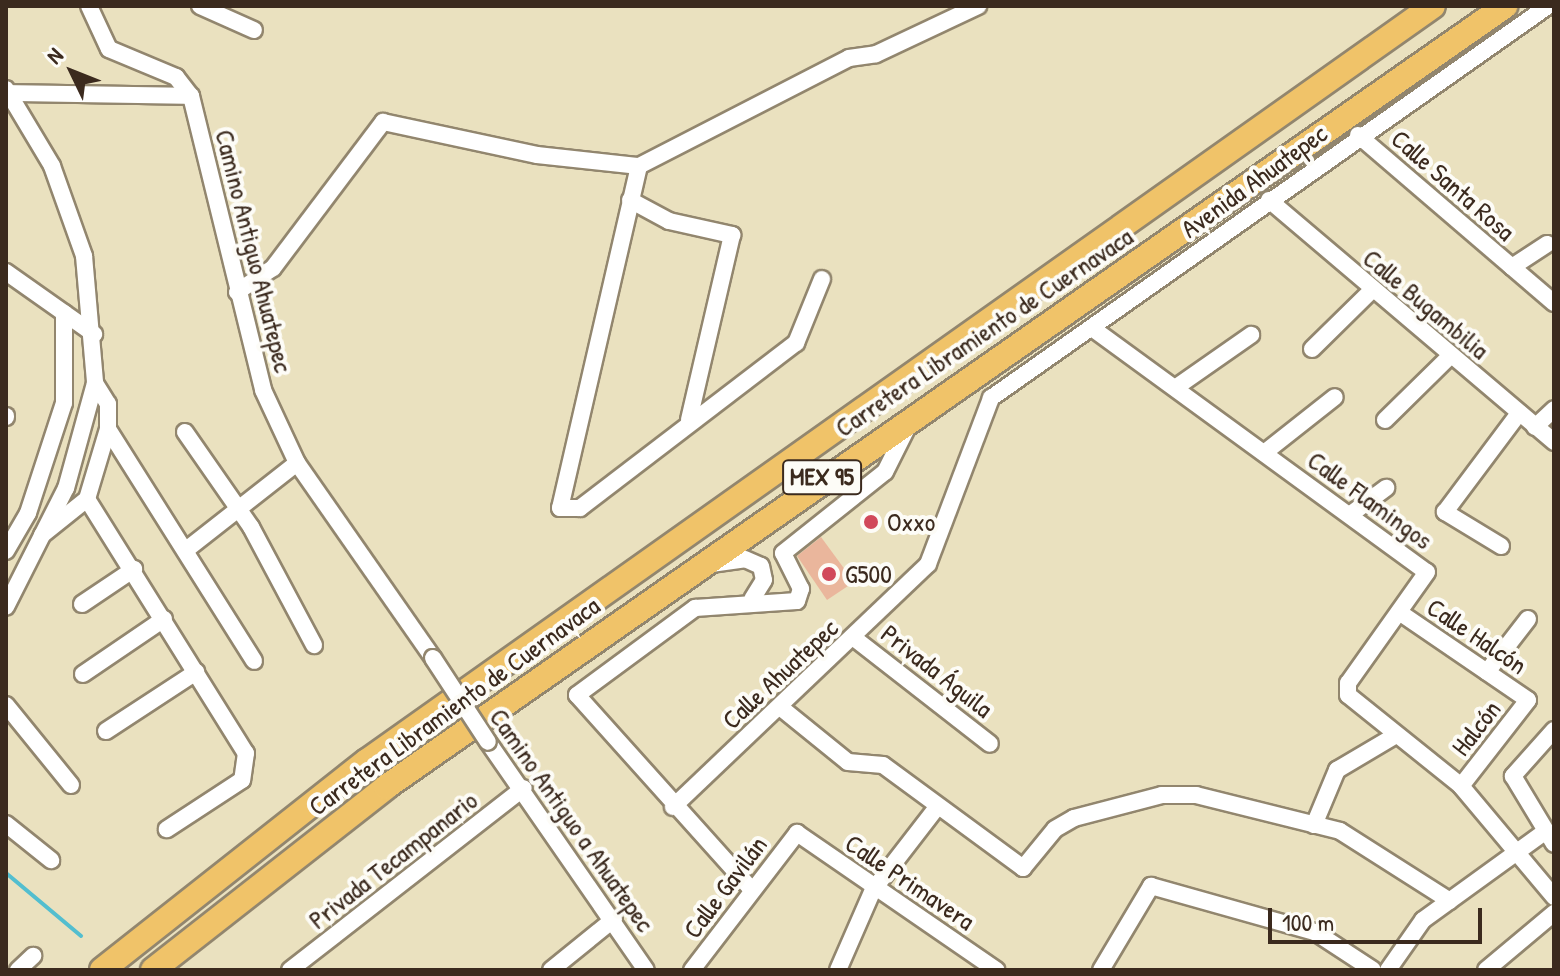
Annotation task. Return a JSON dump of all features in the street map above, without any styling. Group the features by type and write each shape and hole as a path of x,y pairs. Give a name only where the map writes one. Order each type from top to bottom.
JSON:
{"highway":[{"name":"Carretera Libramiento de Cuernavaca","path":"102,970 367,761 1433,6"},
{"name":"Carretera Libramiento de Cuernavaca","path":"153,970 284,862 697,567 1505,6"}],"street":[{"path":"89,6 109,49 176,77 191,96"},
{"path":"200,6 254,30"},
{"path":"237,292 273,268 367,134 400,121 537,155 639,166 849,58 876,54 978,6"},
{"name":"Avenida Ahuatepec","path":"991,398 1358,135 1548,6"},
{"path":"6,607 66,488 95,383 94,334 72,216 7,91 191,96"},
{"name":"Camino Antiguo Ahuatepec","path":"191,96 263,390 297,463 433,658"},
{"name":"Calle Santa Rosa","path":"1358,135 1554,303"},
{"path":"639,166 560,508 580,508 689,420 796,343 822,279"},
{"path":"630,200 669,221 732,235 689,420"},
{"name":"Calle Bugambilia","path":"1269,200 1449,357 1554,442"},
{"path":"1512,267 1547,244"},
{"path":"6,272 94,334"},
{"path":"1312,349 1372,290"},
{"path":"6,551 28,513 64,403 64,313"},
{"name":"Calle Flamingos","path":"1092,328 1427,572 1348,683 1352,704 1461,786 1554,897"},
{"path":"1175,388 1251,335"},
{"path":"1385,420 1449,357"},
{"path":"42,535 87,499 108,429 108,404 95,383"},
{"path":"1264,453 1335,397"},
{"name":"Calle Ahuatepec","path":"673,807 854,638 941,542 981,409 991,398"},
{"path":"1535,427 1554,409"},
{"path":"1501,546 1445,512 1519,413"},
{"path":"752,890 673,807 577,695 695,608 752,599 797,601 801,589 783,553 885,472 912,417"},
{"path":"108,429 254,661"},
{"path":"185,432 239,509 314,645"},
{"path":"186,550 297,463"},
{"path":"1351,514 1386,488"},
{"path":"87,499 134,569 246,753 247,767 242,780 167,829"},
{"path":"697,567 754,560 765,572 752,599"},
{"path":"82,604 134,569"},
{"name":"Calle Halcón","path":"1399,612 1528,700"},
{"path":"83,674 164,619"},
{"path":"1487,672 1528,619"},
{"name":"Privada Águila","path":"854,638 990,744"},
{"name":"Camino Antiguo a Ahuatepec","path":"433,658 646,970"},
{"path":"106,731 196,672"},
{"name":"Halcón","path":"1461,786 1528,700"},
{"path":"6,705 71,785"},
{"path":"780,707 848,762 883,765 1023,868 1055,829 1074,818 1162,795 1196,795 1314,825 1375,847 1450,901"},
{"path":"1388,970 1407,936 1515,854 1548,838 1513,776 1554,730"},
{"path":"1314,825 1337,770 1396,735"},
{"name":"Privada Tecampanario","path":"290,970 524,788"},
{"path":"838,970 873,890 938,806"},
{"path":"6,824 51,860"},
{"name":"Calle Primavera","path":"797,833 873,890 996,970"},
{"name":"Calle Gavilán","path":"692,970 797,833"},
{"path":"1101,970 1151,886 1315,932 1373,970"},
{"path":"1486,970 1554,913"},
{"path":"551,970 614,919"},
{"path":"18,970 33,956"}],"building":[{"name":"G500","path":"821,537 854,582 827,600 797,556"}],"waterway":[{"path":"6,873 81,936"}],"place":[{"name":"Oxxo","path":"871,522"},
{"name":"G500","path":"829,574"}]}
